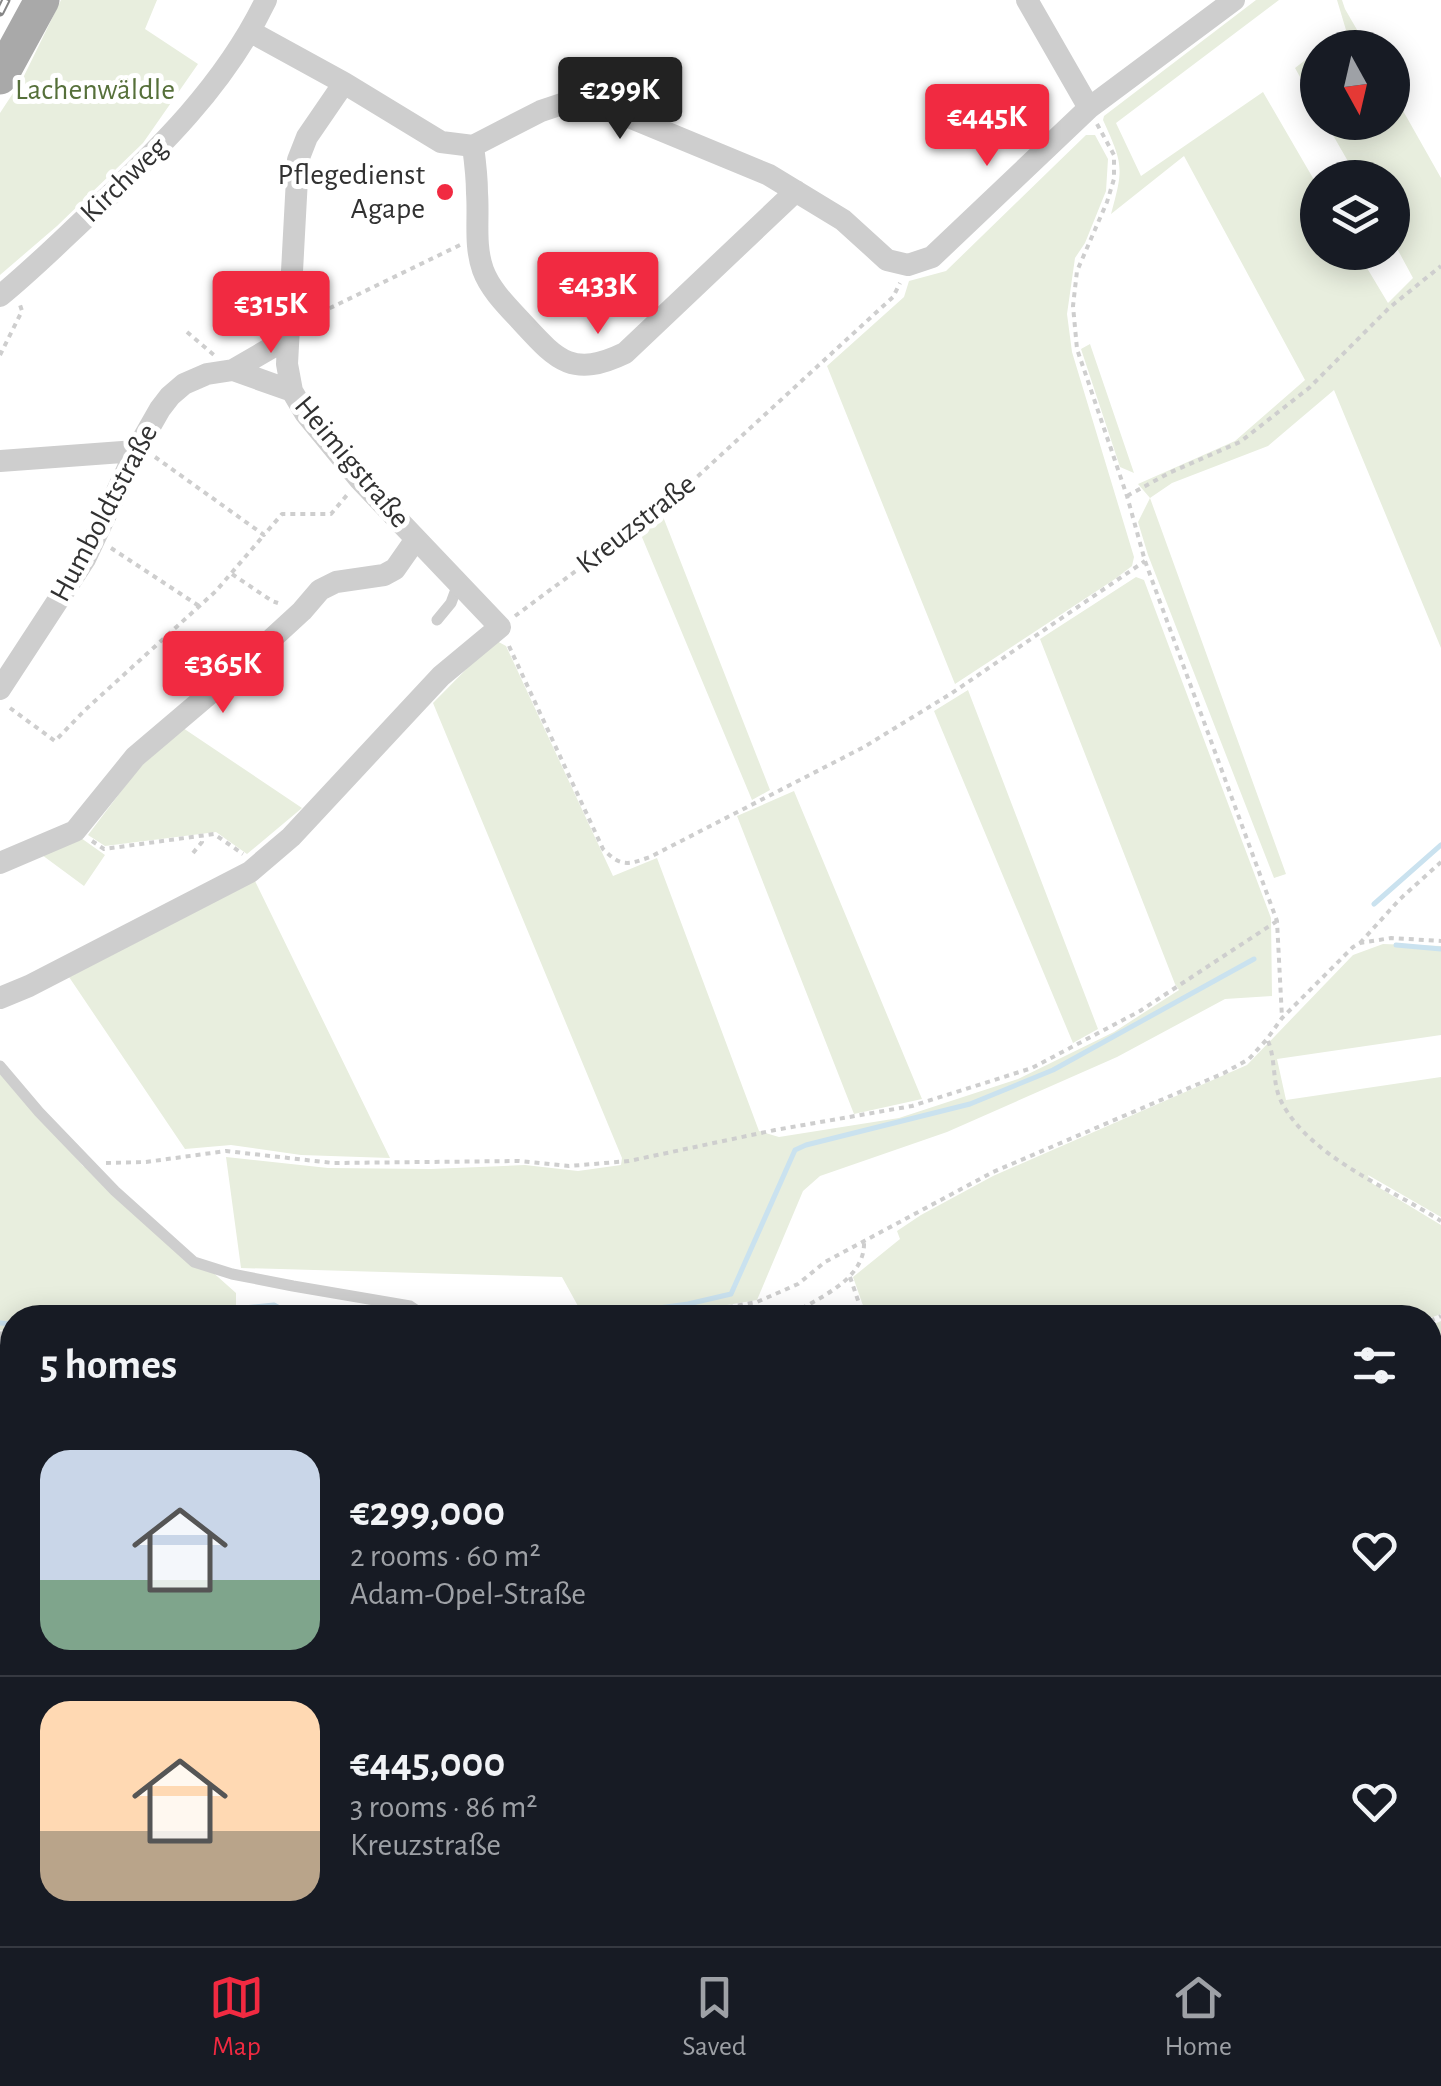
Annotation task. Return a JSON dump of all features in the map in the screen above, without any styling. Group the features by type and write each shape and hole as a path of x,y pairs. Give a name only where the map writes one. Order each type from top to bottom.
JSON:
{"main road":[{"path":"0,78 42,0"}],"street":[{"name":"Kirchweg","path":"6,291 154,154 211,90 251,32 266,0"},
{"path":"1027,0 1089,108"},
{"path":"251,32 441,142 473,146 562,104 600,104 769,175 843,220 887,260 908,266 932,257 1089,108 1234,0"},
{"name":"Heimigstraße","path":"344,83 307,137 298,160 287,364 292,391 305,413 360,480 500,627"},
{"path":"473,146 477,238 483,270 500,298 540,342 560,360 584,365 603,364 625,353 796,191"},
{"name":"Humboldtstraße","path":"0,689 85,559 160,408 184,384 207,374 226,372 288,338"},
{"path":"226,372 292,391"},
{"path":"0,461 138,449"},
{"path":"0,863 75,831 135,757 240,668 320,590 336,582 384,576 395,569 416,539"},
{"path":"0,998 250,872 291,837 322,795 442,676 500,627"}],"lane":[{"path":"437,620 451,603 458,584"},
{"path":"0,1066 86,1161 194,1262 232,1274 404,1305"}],"path":[{"path":"1089,108 1114,155 1114,179 1077,270 1073,306 1078,349 1145,561 1277,921 1282,1018"},
{"path":"290,307 326,310 477,238"},
{"name":"Kreuzstraße","path":"500,627 673,499 893,297 908,266"},
{"path":"1127,496 1240,442 1309,388 1389,308 1441,266"},
{"path":"0,354 22,311 6,291"},
{"path":"187,332 214,354 226,372"},
{"path":"138,449 264,535"},
{"path":"0,700 54,741 200,606 282,514 331,514 360,480"},
{"path":"94,538 200,606"},
{"path":"500,627 603,849 614,860 629,864 864,746 952,693 1145,561"},
{"path":"232,574 272,602"},
{"path":"75,831 104,849 214,834 258,866"},
{"path":"193,853 202,842 201,836"},
{"path":"740,1305 798,1284 825,1262 993,1172 1224,1073 1248,1059 1282,1018 1441,862"},
{"path":"86,1161 146,1162 226,1151 334,1163 519,1161 569,1166 630,1161 912,1106 1032,1068 1140,1011 1277,921"},
{"path":"1360,944 1391,938 1441,940"},
{"path":"1268,1039 1279,1098 1293,1122 1319,1148 1441,1221"},
{"path":"807,1305 850,1276 864,1257 864,1242"},
{"path":"850,1276 860,1305"}],"green space":[{"name":"Lachenwäldle","path":"61,0 157,0 145,29 198,64 143,143 0,275 0,113 23,78"},
{"path":"1256,0 1279,0 1116,123 1141,176 1263,92 1302,160 1300,270 1368,270 1388,303 1413,278 1409,270 1410,160 1347,160 1336,140 1410,140 1410,123 1441,178 1441,648 1334,390 1268,446 1172,483 1150,498 1138,484 1235,441 1305,380 1184,156 1111,214 1119,166 1103,120"},
{"path":"1337,0 1342,0 1357,30 1346,30"},
{"path":"1086,135 1095,135 1108,159 1106,191 1075,258 1067,314 1072,352 1134,557 1132,566 955,684 827,366 904,297 909,281 946,271"},
{"path":"1090,344 1134,473 1120,467 1081,349"},
{"path":"1150,498 1286,874 1274,878 1148,555 1138,522"},
{"path":"662,514 770,790 752,800 639,530"},
{"path":"1136,577 1144,580 1271,918 1272,996 1225,999 1117,1057 947,1132 820,1176 803,1191 757,1300 727,1305 577,1305 562,1277 241,1268 226,1157 328,1168 525,1165 578,1171 621,1165 622,1158 433,703 495,640 506,646 613,876 657,858 759,1131 779,1137 899,1118 1018,1079 1114,1032 1179,990 1040,639"},
{"path":"968,690 1098,1029 1073,1043 934,711"},
{"path":"183,728 302,808 247,854 216,832 105,846 88,835 138,769"},
{"path":"794,791 922,1099 854,1114 737,816"},
{"path":"81,838 105,855 84,886 42,855"},
{"path":"255,881 390,1158 301,1155 231,1145 185,1149 69,977"},
{"path":"1383,944 1441,946 1441,1035 1277,1059 1286,1100 1441,1077 1441,1217 1368,1175 1370,1182 1441,1225 1441,1305 863,1305 853,1277 900,1239 897,1231 993,1176 1247,1065 1353,955"},
{"path":"0,1070 83,1166 107,1178 236,1293 236,1305 0,1305"}],"waterway":[{"path":"1374,904 1441,845"},
{"path":"1396,945 1441,949"},
{"path":"681,1305 731,1294 795,1150 970,1104 1053,1070 1254,959"}],"railway":[{"path":"0,12 6,0"}],"place":[{"name":"Pflegedienst Agape","path":"445,192"}]}
